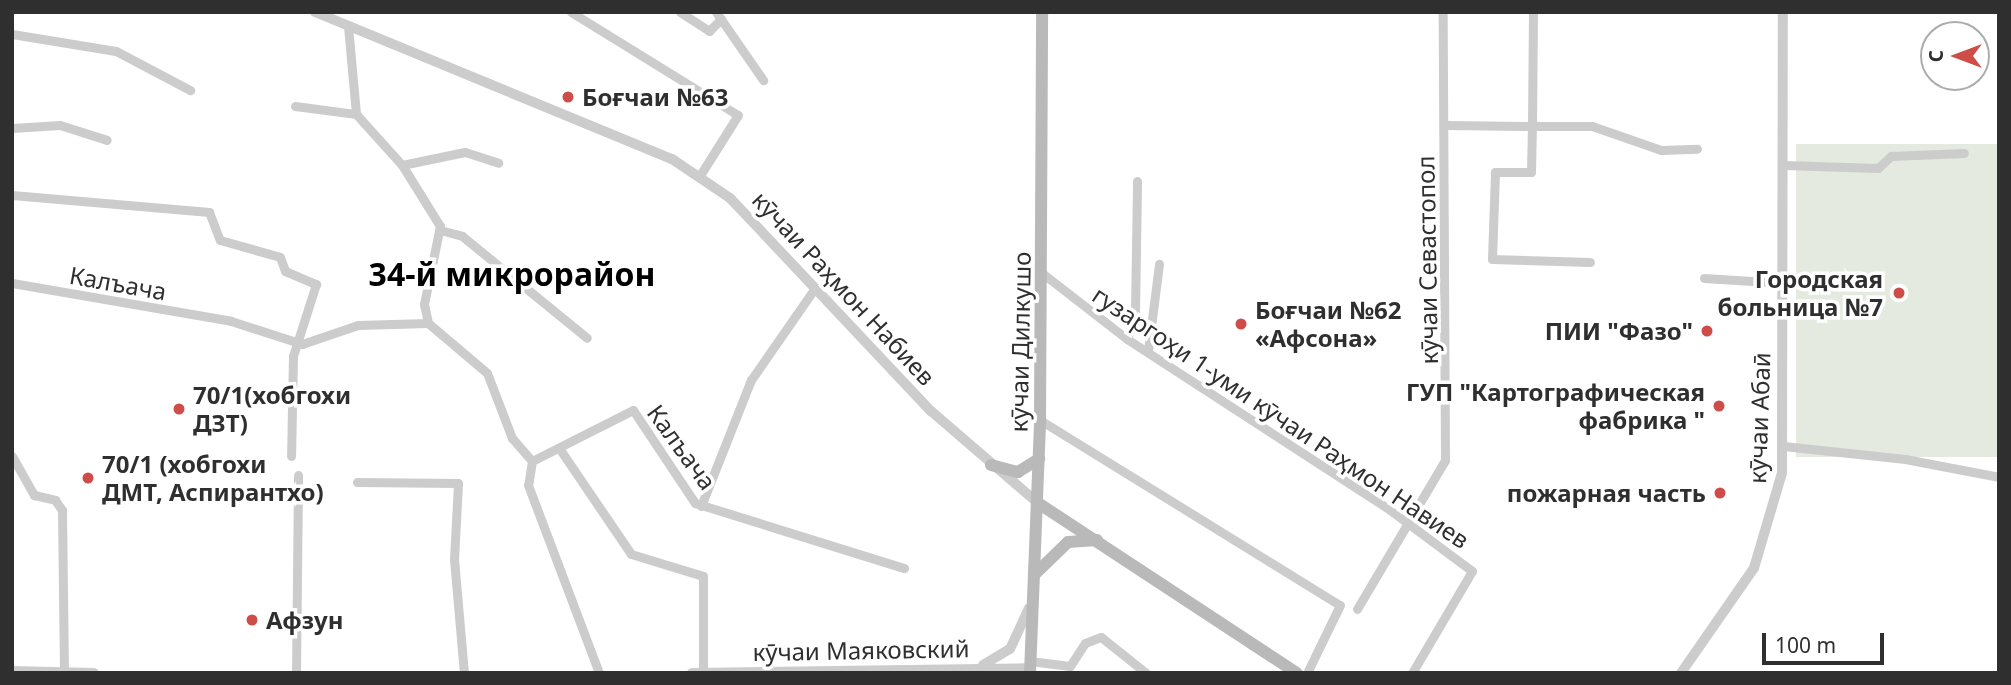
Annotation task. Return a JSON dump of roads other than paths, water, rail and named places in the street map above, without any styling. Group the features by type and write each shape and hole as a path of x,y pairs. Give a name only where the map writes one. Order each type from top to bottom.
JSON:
{"main road":[{"name":"кӯчаи Дилкушо","path":"1030,667 1040,420 1042,12"},
{"path":"991,465 1018,472 1039,459"},
{"name":"кӯчаи Раҳмон Набиев","path":"1038,503 1100,540 1288,671"},
{"path":"1034,575 1068,542 1100,540"}],"street":[{"name":"кӯчаи Раҳмон Набиев","path":"315,12 672,159 730,198 815,288 991,465 1038,503"},
{"path":"571,12 738,116 699,177"},
{"path":"680,12 709,31 719,16 763,80"},
{"name":"кӯчаи Севастопол","path":"1357,609 1410,524 1445,460 1443,12"},
{"path":"1533,12 1531,172 1495,172 1492,259 1590,262"},
{"name":"кӯчаи Абаӣ","path":"1681,673 1754,568 1773,518 1783,446 1783,12"},
{"path":"348,26 356,114 402,164 440,230 425,293 428,323"},
{"path":"12,34 116,51 190,90"},
{"path":"295,106 356,114"},
{"path":"12,128 60,125 107,140"},
{"path":"1445,125 1592,126 1661,150 1697,149"},
{"path":"402,164 465,152 498,163"},
{"path":"1783,165 1878,168 1891,156 1964,153"},
{"path":"1127,339 1135,312 1137,181"},
{"path":"12,195 209,212 220,240 280,257 285,271 316,284 302,344 293,356 291,456"},
{"path":"440,230 462,236 587,338"},
{"path":"1148,350 1159,264"},
{"name":"гузаргоҳи 1-уми кӯчаи Раҳмон Навиев","path":"1042,273 1127,339 1148,350 1410,524 1472,571 1412,673"},
{"path":"1704,278 1783,283"},
{"name":"Калъача","path":"12,283 104,304 231,321 302,344"},
{"path":"701,506 751,380 815,288"},
{"path":"302,344 358,325 428,323 487,373 512,438 532,461 528,485 599,673"},
{"name":"Калъача","path":"532,461 633,410 701,506 904,568"},
{"path":"1040,420 1340,605 1307,673"},
{"path":"1783,446 1905,458 1999,477"},
{"path":"559,448 631,554 703,576 703,673"},
{"path":"12,456 34,495 55,500 62,510 64,672"},
{"path":"296,673 298,475"},
{"path":"357,482 458,483 454,559 464,673"},
{"path":"979,670 1010,649 1032,598"},
{"path":"1030,667 1070,666 1085,643 1101,638 1146,673"},
{"name":"кӯчаи Маяковский","path":"692,673 908,672 1030,667"},
{"path":"12,671 94,673"}],"place":[{"name":"Боғчаи №63","path":"568,97"},
{"name":"Городская больница №7","path":"1899,293"},
{"name":"Боғчаи №62 «Афсона»","path":"1241,324"},
{"name":"ПИИ \"Фазо\"","path":"1707,331"},
{"name":"ГУП \"Картографическая фабрика \"","path":"1719,406"},
{"name":"70/1(хобгохи ДЗТ)","path":"179,409"},
{"name":"70/1 (хобгохи ДМТ, Аспирантхо)","path":"88,478"},
{"name":"пожарная часть","path":"1720,493"},
{"name":"Афзун","path":"252,620"}],"district":[{"name":"34-й микрорайон","path":"512,274"}]}
